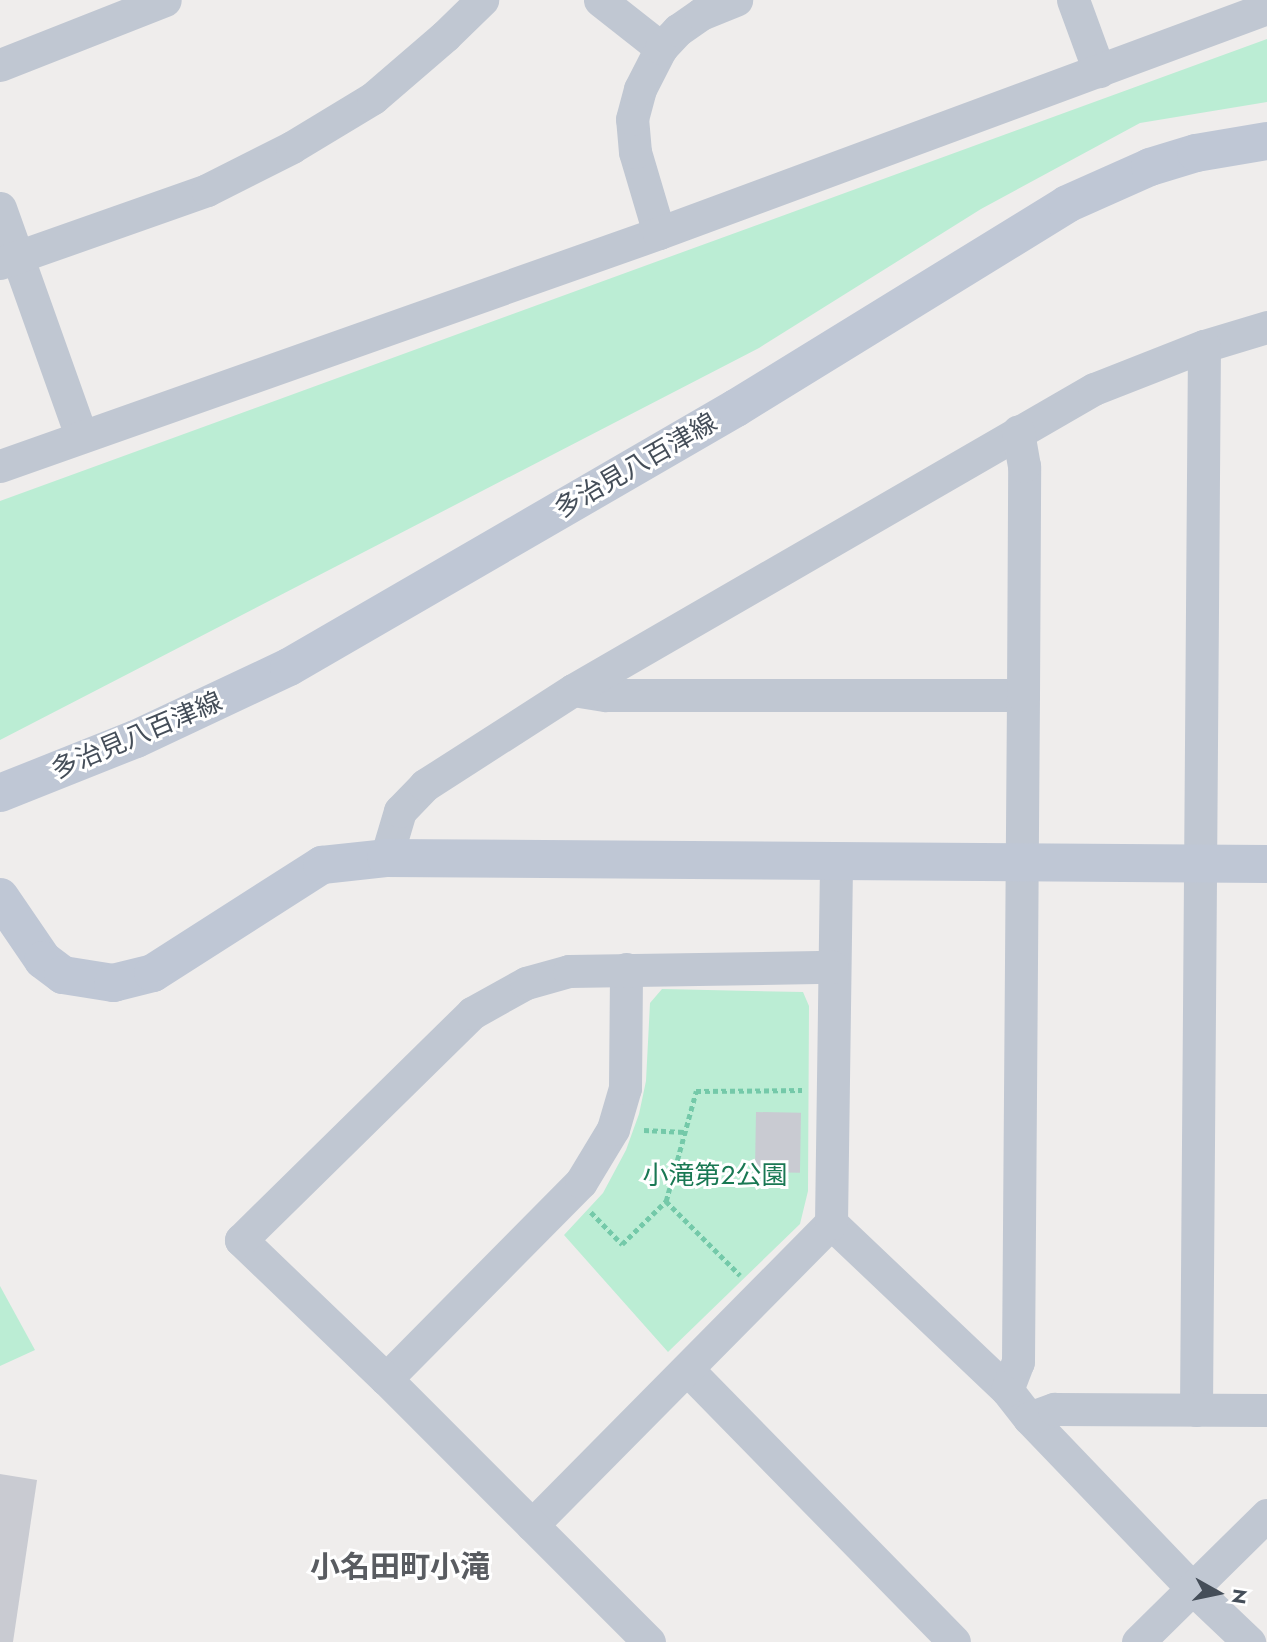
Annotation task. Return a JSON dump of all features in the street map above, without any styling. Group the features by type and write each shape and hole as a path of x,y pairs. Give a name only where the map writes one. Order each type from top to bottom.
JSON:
{"main road":[{"name":"多治見八百津線","path":"0,793 136,739 289,667 736,408 1068,204 1150,167 1196,153 1267,141"},
{"path":"0,897 43,960 53,968 63,975 113,983 153,973 322,866 386,858 1267,864"}],"street":[{"path":"0,65 165,0"},
{"path":"9,260 207,190 292,147 373,98 445,37 482,0"},
{"path":"600,0 660,48"},
{"path":"659,233 635,152 632,119 640,89 660,48 701,13 736,0"},
{"path":"1073,0 1099,71"},
{"path":"0,466 81,435 659,233 1267,8"},
{"path":"0,208 9,260 81,435"},
{"path":"386,858 400,811 425,785 573,690 1094,389 1204,346 1267,327"},
{"path":"1196,1410 1204,346"},
{"path":"1007,1390 1018,1362 1024,466 1018,432"},
{"path":"573,690 606,695 1024,695"},
{"path":"531,1525 688,1370 831,1223 832,967 836,863"},
{"path":"649,1642 386,1380 240,1240 472,1013 526,983 569,971 832,967"},
{"path":"386,1380 581,1182 615,1124 625,1088 626,969"},
{"path":"831,1223 1007,1390 1029,1418 1192,1588 1249,1642"},
{"path":"688,1370 954,1642"},
{"path":"1029,1418 1054,1409 1267,1410"},
{"path":"1138,1642 1267,1515"}],"path":[{"path":"588,1209 622,1244 666,1201 696,1091 832,1090"},
{"path":"615,1124 650,1132 685,1132"},
{"path":"666,1201 760,1296"}],"green space":[{"path":"1267,39 1267,102 1140,123 981,209 759,348 0,740 0,501"},
{"name":"小滝第２公園","path":"662,989 803,992 809,1006 808,1191 800,1224 668,1352 564,1235 603,1193 626,1150 639,1114 646,1081 650,1003"},
{"path":"0,1286 35,1350 0,1366"}],"building":[{"path":"756,1112 801,1113 800,1173 755,1172"},
{"path":"0,1474 37,1480 13,1642 0,1642"}],"district":[{"name":"小名田町小滝","path":"400,1567"}]}
